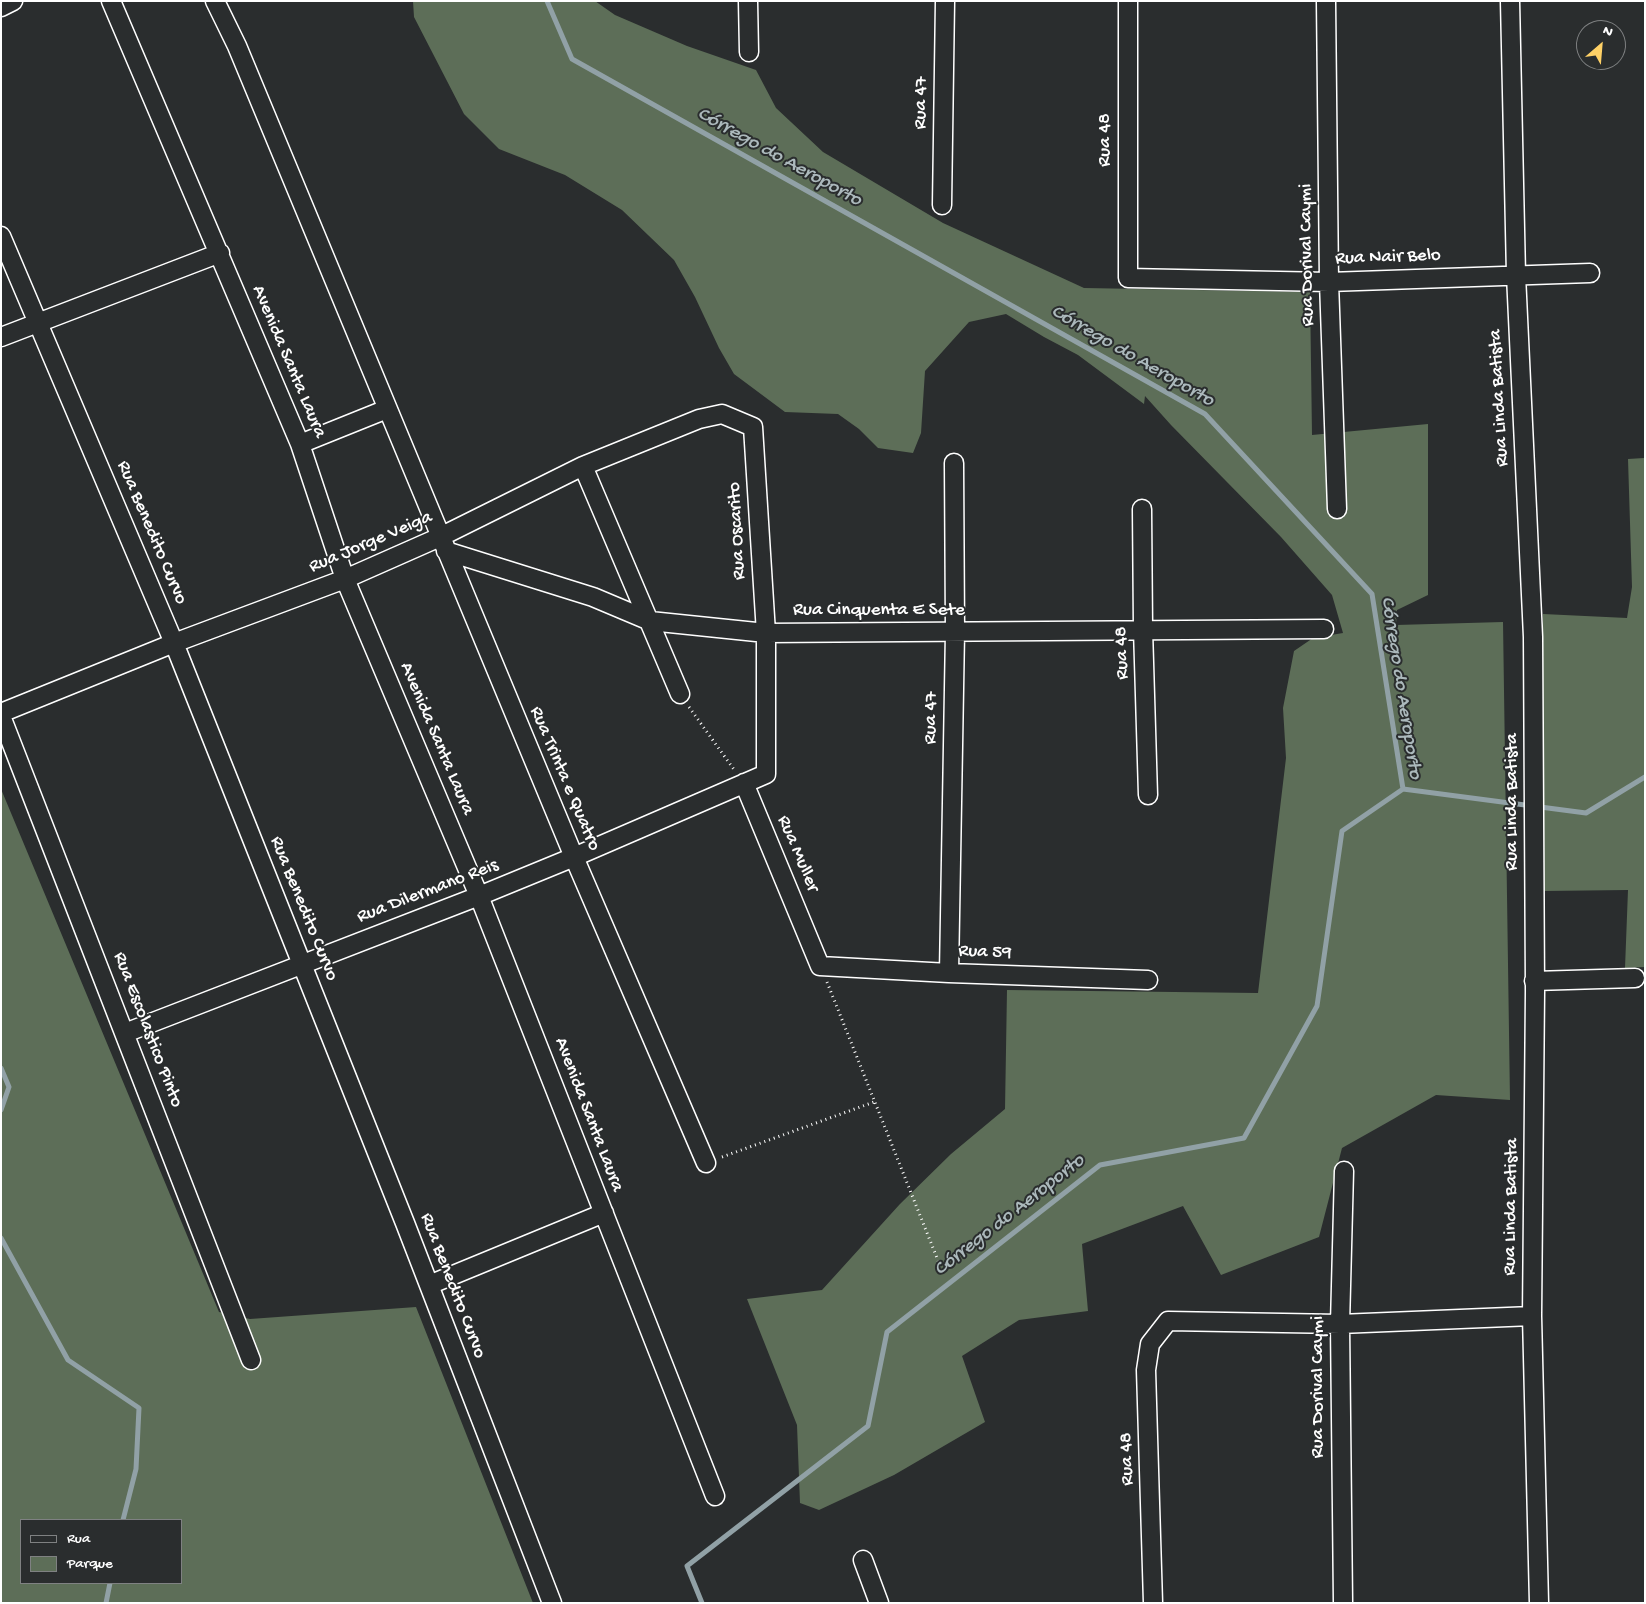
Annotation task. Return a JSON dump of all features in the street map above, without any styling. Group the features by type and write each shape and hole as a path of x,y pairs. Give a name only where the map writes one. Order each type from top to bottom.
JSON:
{"street":[{"path":"1,6 13,1"},
{"name":"Avenida Santa Laura","path":"111,1 300,444 345,579 479,896 715,1496"},
{"name":"Rua Trinta e Quatro","path":"215,1 237,46 574,857 706,1163"},
{"path":"748,1 749,52"},
{"name":"Rua 47","path":"942,205 945,1"},
{"name":"Rua 48","path":"1128,1 1128,278"},
{"name":"Rua Dorival Caymi","path":"1326,1 1329,282 1337,509"},
{"name":"Rua Linda Batista","path":"1510,1 1516,275 1533,638 1534,981 1532,1316 1539,1603"},
{"name":"Rua Benedito Curvo","path":"1,236 174,643 429,1286 552,1603"},
{"path":"1,337 220,253"},
{"name":"Rua Nair Belo","path":"1128,278 1329,282 1590,273"},
{"path":"300,444 387,409"},
{"name":"Rua Jorge Veiga","path":"1,715 174,643 443,544 583,466 699,419 722,414 753,427"},
{"name":"Rua Oscarito","path":"744,783 766,774 766,633 753,427"},
{"name":"Rua 47","path":"949,973 955,632 954,463"},
{"path":"583,466 680,694"},
{"name":"Rua 48","path":"1142,509 1143,629 1148,795"},
{"name":"Rua Cinquenta E Sete","path":"443,544 593,597 650,621 766,633 1324,629"},
{"name":"Rua Escolastico Pinto","path":"1,715 251,1360"},
{"name":"Rua Dilermano Reis","path":"125,1033 479,896 744,783"},
{"name":"Rua Muller","path":"744,783 820,966"},
{"name":"Rua 59","path":"820,966 1148,980"},
{"path":"1534,981 1635,978"},
{"name":"Rua Dorival Caymi","path":"1343,1603 1340,1324 1344,1171"},
{"path":"429,1286 604,1213"},
{"path":"1340,1324 1532,1316"},
{"name":"Rua 48","path":"1153,1603 1146,1370 1150,1344 1168,1321 1340,1324"},
{"path":"863,1560 879,1603"}],"path":[{"path":"680,694 744,783"},
{"path":"820,966 943,1273"},
{"path":"706,1163 874,1102"}],"green space":[{"path":"413,1 595,1 615,15 687,46 756,70 776,108 823,152 943,223 1084,288 1310,292 1312,435 1428,424 1428,595 1397,610 1396,625 1503,622 1510,1100 1436,1095 1342,1148 1319,1237 1221,1275 1183,1206 1082,1244 1088,1311 1019,1320 962,1356 985,1422 894,1475 819,1510 800,1503 797,1425 747,1299 822,1290 900,1204 951,1154 1005,1109 1007,990 1258,993 1286,758 1283,708 1294,651 1313,638 1343,633 1332,595 1281,537 1145,396 1144,404 1078,355 1006,314 969,322 925,371 921,433 913,453 878,448 859,429 838,414 785,412 734,374 674,260 622,210 565,175 499,149 464,114 414,17"},
{"path":"1644,458 1645,967 1625,968 1628,890 1543,891 1543,614 1627,618 1632,587 1628,459"},
{"path":"1,789 219,1312 250,1319 416,1307 533,1603 1,1603"}],"waterway":[{"name":"Córrego do Aeroporto","path":"547,1 572,59 1205,414 1372,594 1403,789 1342,831 1317,1006 1244,1138 1100,1165 887,1332 868,1426 687,1566 702,1603"},
{"path":"1403,789 1586,813 1645,777"},
{"path":"1,1068 9,1087 1,1110"},
{"path":"1,1238 68,1360 139,1408 136,1469 123,1519"},
{"path":"106,1603 110,1584"}]}
